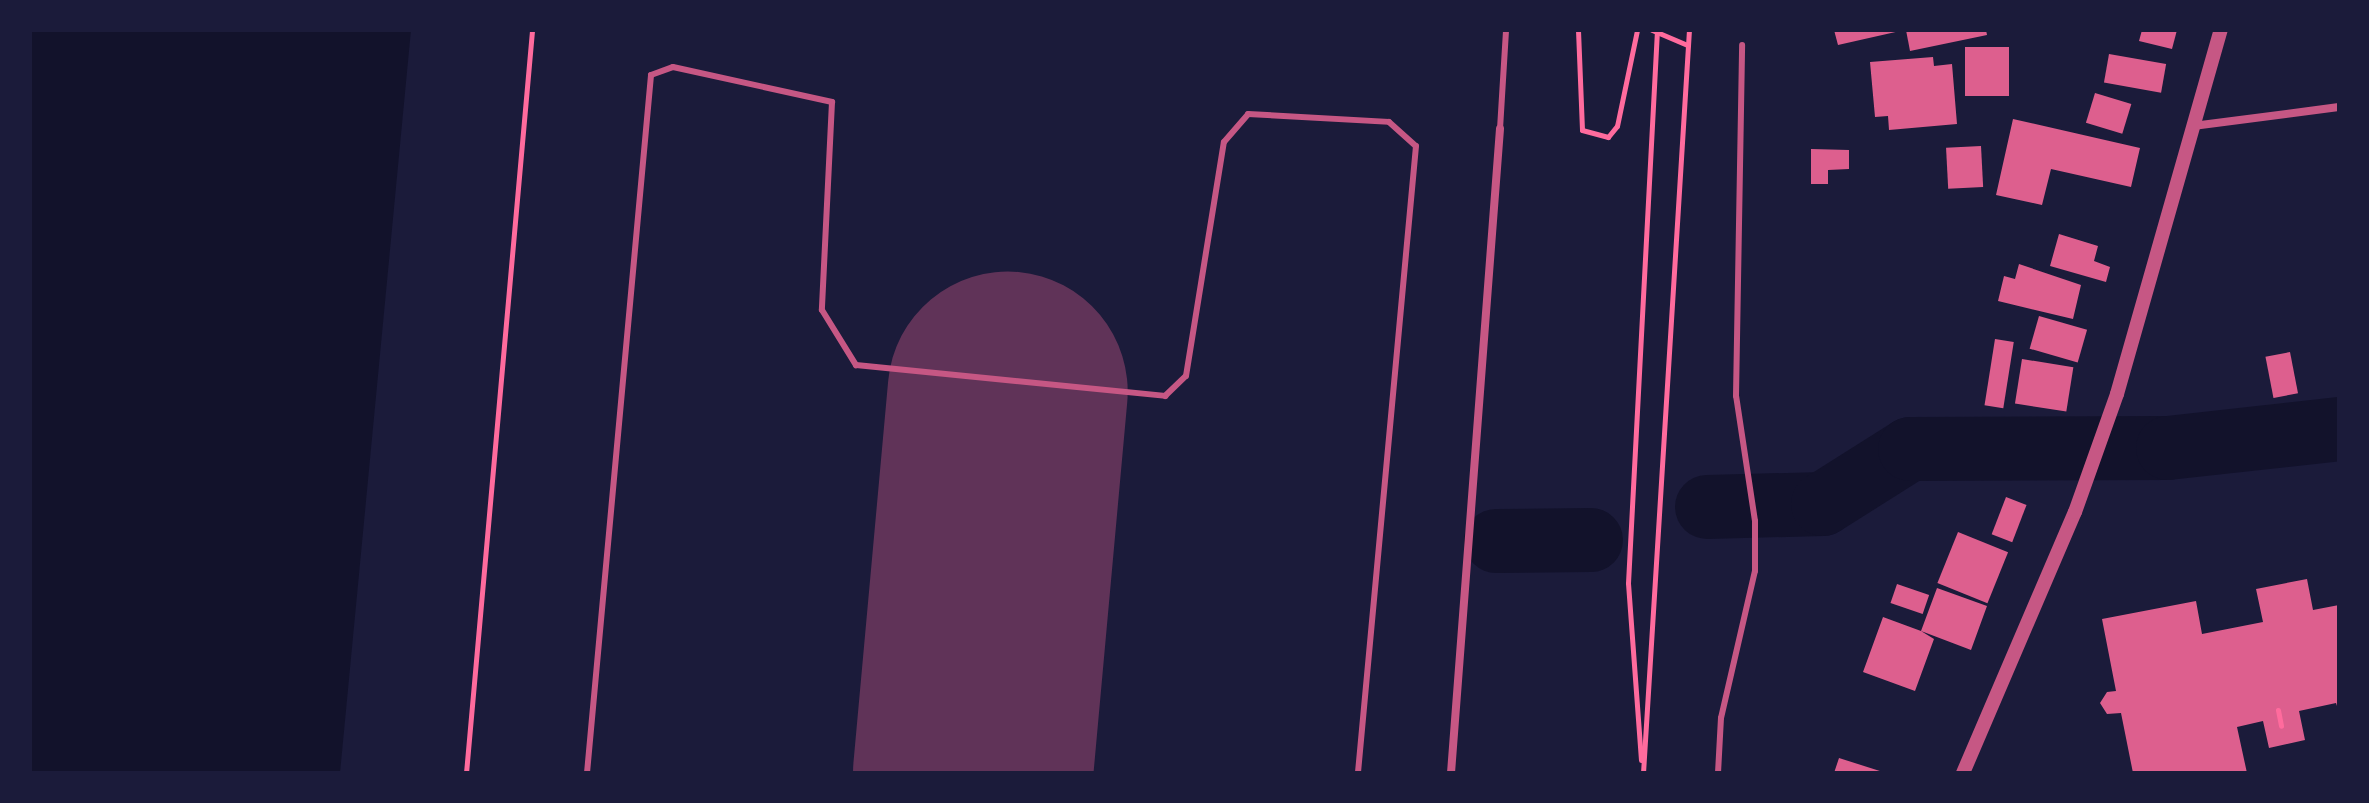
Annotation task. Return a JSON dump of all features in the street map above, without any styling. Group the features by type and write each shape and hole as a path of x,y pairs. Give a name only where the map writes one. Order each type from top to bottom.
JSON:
{"street":[{"path":"1963,773 2075,512 2117,394 2221,30"},
{"path":"2192,127 2339,107"},
{"path":"1451,773 1500,129"}],"lane":[{"path":"1500,129 1506,30"},
{"path":"1718,773 1721,718 1755,571 1755,521 1743,462 1736,396 1742,45"},
{"path":"587,773 651,75 673,67 832,102 822,310 856,365 1165,396 1186,376 1224,142 1248,114 1389,122 1416,146 1358,773"}],"path":[{"path":"466,773 532,30"},
{"path":"1578,30 1582,130 1608,137 1617,126 1637,30"},
{"path":"1642,773 1689,30"},
{"path":"1642,773 1628,583 1656,31 1688,45"},
{"path":"2278,710 2281,726"}],"shaded area":[{"path":"30,30 411,30 340,773 30,773"}],"building":[{"path":"1834,30 1900,30 1900,31 1838,45"},
{"path":"1906,30 1986,30 1987,35 1910,51"},
{"path":"2142,30 2177,30 2172,49 2139,41"},
{"path":"1965,47 2009,47 2009,96 1965,96"},
{"path":"2109,54 2166,64 2161,93 2104,83"},
{"path":"1933,57 1934,66 1952,64 1957,124 1889,130 1888,116 1875,117 1870,62"},
{"path":"2095,93 2131,104 2122,134 2086,123"},
{"path":"2013,119 2140,148 2131,187 2051,169 2042,205 1996,195"},
{"path":"1981,146 1983,187 1948,189 1946,148"},
{"path":"1811,149 1849,150 1849,169 1828,170 1828,184 1811,184"},
{"path":"2059,234 2098,246 2094,261 2110,267 2106,282 2050,266"},
{"path":"2019,264 2081,285 2073,319 1998,301 2004,276 2015,279"},
{"path":"2039,316 2087,330 2078,362 2030,349"},
{"path":"1995,339 2014,342 2003,408 1985,405"},
{"path":"2290,352 2298,393 2273,398 2265,357"},
{"path":"2022,359 2073,367 2066,412 2015,403"},
{"path":"2006,497 2027,505 2012,542 1992,534"},
{"path":"1958,532 2008,552 1987,603 1937,583"},
{"path":"2307,579 2313,610 2339,605 2339,712 2336,703 2299,711 2305,740 2269,748 2263,721 2237,727 2247,773 2133,773 2121,713 2107,714 2100,703 2107,692 2116,691 2102,619 2196,601 2202,634 2263,622 2256,589"},
{"path":"1897,584 1929,595 1923,614 1890,603"},
{"path":"1937,588 1987,606 1971,650 1921,631"},
{"path":"1883,617 1934,639 1915,691 1863,672"},
{"path":"1839,758 1883,772 1883,773 1834,773"}],"waterway":[{"path":"1707,507 1823,504 1910,449 2168,448 2339,429"},
{"path":"1496,541 1591,540"}],"runway":[{"path":"973,773 1008,392"}]}
